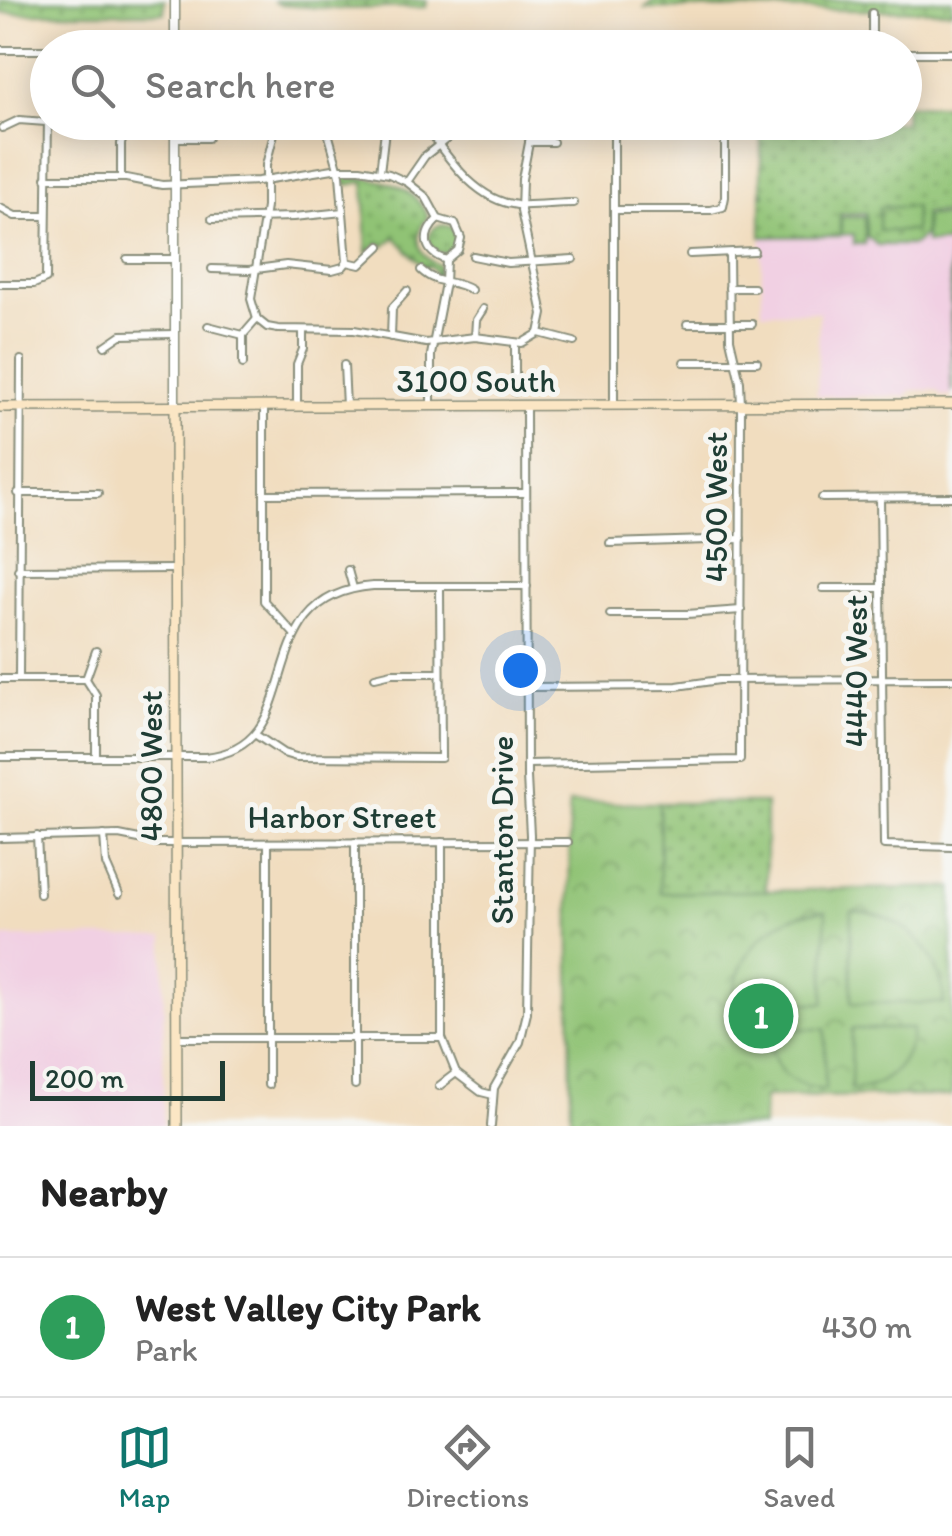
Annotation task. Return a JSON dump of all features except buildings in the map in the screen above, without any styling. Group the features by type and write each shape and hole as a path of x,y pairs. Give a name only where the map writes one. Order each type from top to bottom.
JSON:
{"main road":[{"name":"3100 South","path":"0,407 952,404"},
{"name":"4800 West","path":"176,407 176,1126"}],"street":[{"path":"175,0 175,30"},
{"path":"872,13 872,30"},
{"path":"0,50 30,50"},
{"path":"922,53 952,53"},
{"path":"2,128 30,120"},
{"path":"0,284 34,284 46,279 47,140"},
{"path":"120,178 122,140"},
{"path":"175,140 176,407"},
{"path":"273,140 251,303 256,319 271,328 354,330 433,342 475,336 516,343 529,342 539,333 543,314 521,205 529,142 554,142"},
{"path":"212,269 343,267 343,212 330,140"},
{"path":"380,172 384,140"},
{"path":"435,140 478,188 496,199 521,205 574,203"},
{"path":"408,182 421,160 445,140"},
{"path":"614,140 614,406"},
{"path":"614,210 722,207 726,197 725,140"},
{"path":"46,178 120,178 175,184 266,180 338,169 380,172 408,182 426,197 438,219 452,222 461,234 458,250 446,260 433,342 431,406"},
{"path":"0,208 15,216 46,216"},
{"path":"212,219 343,212"},
{"path":"438,219 428,230 426,240 432,253 446,260"},
{"path":"346,262 362,264 380,246"},
{"path":"690,254 754,251"},
{"name":"4500 West","path":"527,764 740,760 741,405 728,324 729,254"},
{"path":"472,256 502,262 573,259"},
{"path":"127,259 175,259"},
{"path":"420,270 434,281 471,290"},
{"path":"729,288 754,288"},
{"path":"391,336 392,308 407,291"},
{"path":"475,336 476,320 484,310"},
{"path":"243,364 243,335 256,319"},
{"path":"687,324 752,324"},
{"path":"208,326 243,335"},
{"path":"297,406 303,330"},
{"path":"539,333 574,342"},
{"path":"105,346 121,334 175,334"},
{"path":"516,343 516,392"},
{"path":"19,679 20,360"},
{"path":"684,362 757,362"},
{"path":"344,365 346,406"},
{"path":"264,406 264,601 294,634"},
{"name":"Stanton Drive","path":"492,1126 493,1095 499,1076 520,1042 526,1020 530,842 526,406"},
{"path":"18,492 98,492"},
{"path":"264,494 526,493"},
{"path":"822,498 952,497"},
{"name":"4440 West","path":"880,498 884,845 952,846"},
{"path":"610,544 741,539"},
{"path":"18,570 176,569"},
{"path":"348,570 353,589"},
{"path":"256,734 296,758 441,758 440,586"},
{"path":"0,757 221,755 244,745 256,734 269,714 294,634 322,604 353,589 526,586"},
{"path":"823,588 881,588"},
{"path":"610,614 741,610"},
{"path":"86,680 96,651"},
{"path":"375,677 440,673"},
{"path":"527,688 952,678"},
{"path":"0,679 86,680"},
{"path":"86,680 96,696 96,757"},
{"path":"104,835 106,864 119,894"},
{"name":"Harbor Street","path":"0,838 104,835 176,843 568,842"},
{"path":"37,836 40,894"},
{"path":"355,842 355,1085"},
{"path":"442,842 442,1038 456,1072 481,1092 493,1095"},
{"path":"268,843 268,1085"},
{"path":"176,1038 442,1038"},
{"path":"440,1086 456,1072"}],"shaded area":[{"path":"952,105 952,396 942,396 936,390 911,390 906,396 817,396 819,312 762,312 761,140 922,140 922,116"},
{"path":"2,937 164,937 163,1126 0,1126"}],"green space":[{"path":"0,0 164,0 164,13 0,13"},
{"path":"427,0 426,7 338,9 273,1"},
{"path":"653,0 952,0 952,11 645,8"},
{"path":"922,105 952,105 952,392 949,213 924,213 924,235 914,245 877,245 867,236 866,213 840,214 840,236 761,237 761,194 765,195 761,192 761,140 922,140"},
{"path":"345,176 394,184 422,205 428,217 420,230 419,244 426,256 439,265 438,278 432,276 436,273 429,265 425,269 395,237 384,247 379,242 367,253 364,182 346,185"},
{"path":"879,207 915,207 914,231 879,231"},
{"path":"925,216 948,216 948,243 925,243"},
{"path":"841,217 865,217 865,244 854,244 854,234 841,235"},
{"path":"443,225 453,229 457,239 453,249 443,253 433,249 429,239 433,229"},
{"path":"569,803 659,803 660,893 952,887 952,1096 764,1097 763,1126 571,1126"},
{"path":"659,803 766,803 766,892 660,893"},
{"path":"826,911 824,1003 733,1003 741,967 761,938 790,919"},
{"path":"851,911 887,919 916,938 936,967 944,1003 852,1003"},
{"path":"770,1029 825,1029 825,1090 800,1084 783,1072 773,1054"},
{"path":"852,1029 912,1029 907,1053 894,1072 875,1085 851,1090"}],"place":[{"name":"West Valley City Park","path":"761,1016"}]}
